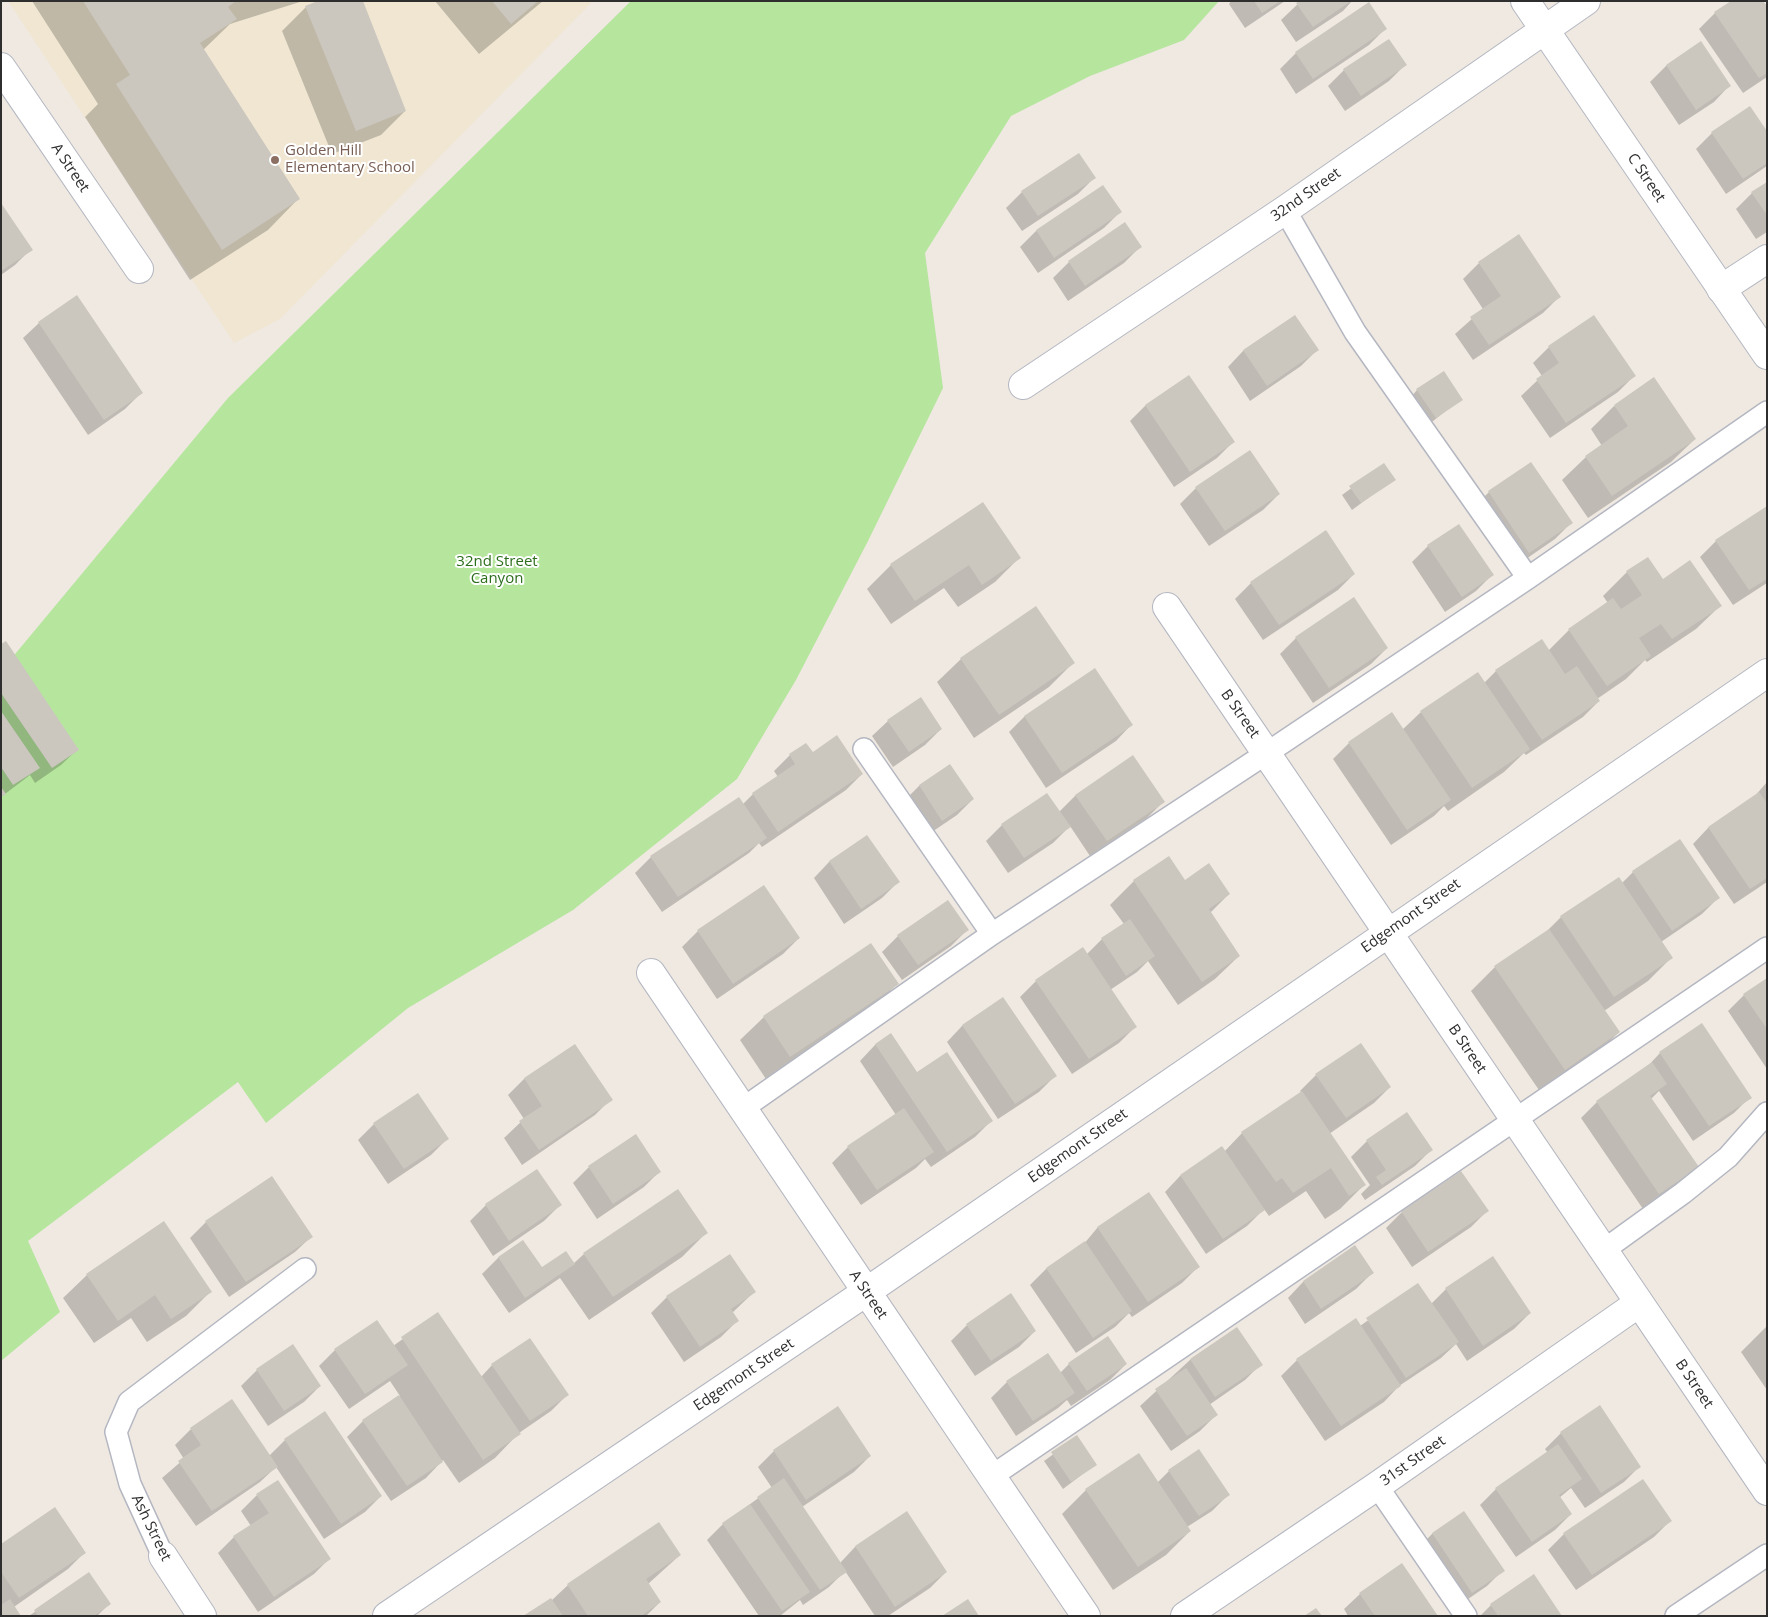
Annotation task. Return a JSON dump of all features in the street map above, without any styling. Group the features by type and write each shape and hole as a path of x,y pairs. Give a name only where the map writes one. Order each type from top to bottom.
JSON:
{"street":[{"name":"C Street","path":"1525,1 1767,355"},
{"name":"32nd Street","path":"1023,385 1285,210 1586,1"},
{"name":"A Street","path":"1,67 139,269"},
{"path":"1721,289 1767,259"},
{"name":"B Street","path":"1167,608 1767,1491"},
{"name":"Edgemont Street","path":"387,1616 866,1292 1767,673"},
{"name":"A Street","path":"651,973 1086,1616"},
{"name":"31st Street","path":"1185,1616 1377,1486 1640,1303"},
{"name":"Ash Street","path":"163,1556 202,1616"}],"lane":[{"path":"1285,210 1355,332 1528,578"},
{"path":"742,1109 992,934 1528,578 1767,412"},
{"path":"864,749 992,934"},
{"path":"992,1476 1767,948"},
{"path":"1604,1250 1683,1193 1728,1156 1767,1113"},
{"name":"Ash Street","path":"163,1556 130,1484 116,1432 130,1402 305,1269"},
{"path":"1377,1486 1466,1616"},
{"path":"1676,1616 1767,1555"}],"shaded area":[{"name":"Golden Hill Elementary School","path":"8,1 593,1 280,319 234,343"}],"green space":[{"name":"32nd Street Canyon","path":"631,1 1219,1 1184,40 1090,76 1011,116 925,253 943,388 868,541 796,680 737,779 573,910 408,1008 266,1123 238,1082 28,1241 60,1312 1,1361 1,671 228,398"}],"building":[{"path":"83,1 236,1 228,7 237,19 200,43 300,199 222,250 116,84 130,75"},
{"path":"318,1 363,1 406,111 356,131 305,6"},
{"path":"492,1 538,1 511,24"},
{"path":"1254,1 1280,1 1262,13"},
{"path":"1299,1 1351,1 1313,27 1296,3"},
{"path":"1731,1 1763,1 1767,6 1767,73 1759,78 1714,12"},
{"path":"1369,2 1387,29 1313,79 1295,52"},
{"path":"1389,39 1407,65 1361,96 1343,69"},
{"path":"1701,41 1731,86 1696,110 1666,65"},
{"path":"1750,106 1767,131 1767,163 1743,179 1711,132"},
{"path":"1079,153 1096,178 1038,216 1021,191"},
{"path":"1767,182 1767,215 1751,192"},
{"path":"1103,185 1122,212 1054,258 1036,230"},
{"path":"1,203 33,250 1,271"},
{"path":"1125,222 1142,247 1085,286 1068,261"},
{"path":"1519,234 1561,297 1489,345 1470,317 1501,296 1478,262"},
{"path":"77,295 143,393 104,420 38,322"},
{"path":"1295,315 1319,350 1267,386 1243,350"},
{"path":"1594,315 1636,376 1566,423 1536,379 1559,363 1548,346"},
{"path":"1444,371 1463,400 1436,418 1416,389"},
{"path":"1189,375 1235,442 1190,472 1145,405"},
{"path":"1654,377 1696,439 1612,496 1585,456 1628,426 1614,405"},
{"path":"1250,450 1280,494 1225,531 1195,487"},
{"path":"1531,462 1573,523 1529,553 1488,491"},
{"path":"1384,463 1396,480 1361,503 1349,486"},
{"path":"983,502 1021,558 982,585 969,565 915,601 890,564"},
{"path":"1767,506 1767,579 1749,590 1715,540"},
{"path":"1459,524 1494,575 1462,597 1427,545"},
{"path":"1326,530 1355,574 1279,625 1250,582"},
{"path":"1648,557 1663,579 1690,560 1722,606 1672,639 1661,624 1639,638 1651,656 1607,686 1568,629 1613,598 1621,609 1642,595 1626,571"},
{"path":"1354,597 1388,648 1329,688 1295,637"},
{"path":"1036,606 1075,663 999,715 960,658"},
{"path":"1542,639 1565,674 1577,666 1600,701 1542,740 1495,670"},
{"path":"6,641 79,750 52,768 1,693 1,644"},
{"path":"1095,668 1133,725 1062,773 1024,716"},
{"path":"1478,672 1530,749 1472,788 1420,711"},
{"path":"921,697 942,729 909,752 887,720"},
{"path":"1,711 40,768 13,785 1,767"},
{"path":"1392,712 1451,800 1407,830 1348,742"},
{"path":"837,735 863,774 778,832 752,793 795,764 789,754 806,743 813,752"},
{"path":"1133,755 1165,802 1107,841 1075,795"},
{"path":"950,764 974,799 942,821 919,785"},
{"path":"1,787 6,794 1,797"},
{"path":"1759,792 1767,803 1767,878 1750,889 1708,827"},
{"path":"1047,793 1071,827 1024,858 1001,824"},
{"path":"739,797 767,838 678,897 650,856"},
{"path":"867,835 900,882 861,909 829,861"},
{"path":"1680,839 1720,898 1672,931 1632,871"},
{"path":"1169,856 1185,880 1209,863 1230,894 1209,909 1240,956 1202,982 1133,880"},
{"path":"1619,877 1673,958 1614,997 1560,916"},
{"path":"764,885 800,938 733,984 697,930"},
{"path":"948,900 969,930 918,965 897,935"},
{"path":"1130,919 1155,956 1126,976 1101,938"},
{"path":"1549,929 1620,1032 1565,1070 1494,966"},
{"path":"871,943 899,984 790,1057 763,1016"},
{"path":"1083,947 1137,1027 1089,1059 1035,980"},
{"path":"1767,978 1767,1029 1743,994"},
{"path":"1003,997 1057,1076 1015,1104 962,1025"},
{"path":"1702,1023 1752,1098 1709,1126 1659,1052"},
{"path":"891,1033 917,1072 947,1052 993,1121 947,1152 875,1044"},
{"path":"1361,1043 1391,1087 1346,1118 1315,1074"},
{"path":"575,1044 613,1100 539,1150 519,1121 542,1106 524,1078"},
{"path":"1652,1062 1667,1084 1650,1096 1699,1167 1659,1194 1596,1101"},
{"path":"1302,1091 1366,1185 1349,1196 1331,1168 1293,1193 1282,1178 1276,1182 1241,1132"},
{"path":"418,1093 449,1139 404,1169 373,1123"},
{"path":"904,1108 934,1152 877,1190 847,1146"},
{"path":"1407,1112 1433,1150 1382,1185 1376,1177 1386,1170 1366,1140"},
{"path":"636,1134 661,1172 613,1204 588,1166"},
{"path":"1222,1146 1265,1210 1223,1239 1180,1175"},
{"path":"537,1169 562,1205 509,1241 485,1204"},
{"path":"1461,1171 1489,1211 1428,1252 1401,1211"},
{"path":"272,1176 313,1237 246,1282 205,1221"},
{"path":"678,1189 708,1233 613,1297 583,1253"},
{"path":"1149,1192 1200,1267 1148,1302 1097,1227"},
{"path":"164,1221 212,1292 171,1319 155,1295 118,1321 86,1274"},
{"path":"523,1240 542,1267 566,1251 575,1264 525,1298 498,1257"},
{"path":"1085,1241 1132,1311 1093,1338 1046,1268"},
{"path":"1355,1245 1374,1273 1321,1309 1303,1281"},
{"path":"730,1254 756,1292 731,1309 739,1321 700,1347 666,1296"},
{"path":"1493,1256 1531,1313 1483,1346 1445,1288"},
{"path":"1418,1283 1459,1342 1406,1378 1366,1318"},
{"path":"1011,1293 1036,1331 991,1361 966,1324"},
{"path":"438,1312 521,1434 483,1460 401,1337"},
{"path":"1356,1318 1401,1386 1341,1426 1296,1359"},
{"path":"377,1320 408,1365 365,1394 334,1349"},
{"path":"1237,1327 1263,1365 1215,1397 1190,1359"},
{"path":"1108,1336 1127,1364 1087,1391 1068,1363"},
{"path":"530,1338 569,1395 530,1421 491,1364"},
{"path":"293,1344 321,1386 284,1411 256,1369"},
{"path":"1048,1353 1075,1393 1033,1421 1006,1381"},
{"path":"1186,1368 1218,1415 1187,1436 1155,1389"},
{"path":"399,1395 443,1462 407,1486 362,1420"},
{"path":"232,1399 278,1467 212,1511 178,1461 201,1445 190,1428"},
{"path":"1600,1405 1641,1467 1601,1493 1560,1432"},
{"path":"838,1406 871,1456 806,1500 773,1450"},
{"path":"325,1411 382,1496 341,1524 284,1439"},
{"path":"1077,1435 1097,1465 1071,1482 1051,1452"},
{"path":"1558,1444 1582,1479 1559,1495 1572,1514 1532,1542 1495,1488"},
{"path":"1199,1449 1230,1495 1199,1516 1168,1470"},
{"path":"1139,1453 1191,1531 1138,1567 1085,1489"},
{"path":"784,1478 847,1572 820,1590 757,1497"},
{"path":"1643,1479 1672,1521 1592,1575 1563,1533"},
{"path":"278,1480 331,1559 274,1597 233,1536 269,1513 256,1494"},
{"path":"750,1504 810,1592 782,1611 722,1523"},
{"path":"55,1507 86,1553 19,1598 1,1572 1,1544"},
{"path":"907,1511 947,1572 895,1607 855,1546"},
{"path":"1464,1511 1505,1571 1472,1593 1432,1533"},
{"path":"659,1522 681,1555 646,1579 661,1602 641,1616 588,1616 567,1584"},
{"path":"1402,1563 1438,1616 1375,1616 1359,1593"},
{"path":"89,1572 111,1604 94,1616 38,1616 34,1610"},
{"path":"1534,1574 1562,1616 1498,1616 1490,1604"},
{"path":"551,1598 563,1616 523,1616"},
{"path":"10,1599 21,1616 1,1616 1,1605"},
{"path":"968,1599 979,1616 942,1616"},
{"path":"1316,1608 1322,1616 1304,1616"}],"place":[{"name":"Golden Hill Elementary School","path":"275,160"}]}
